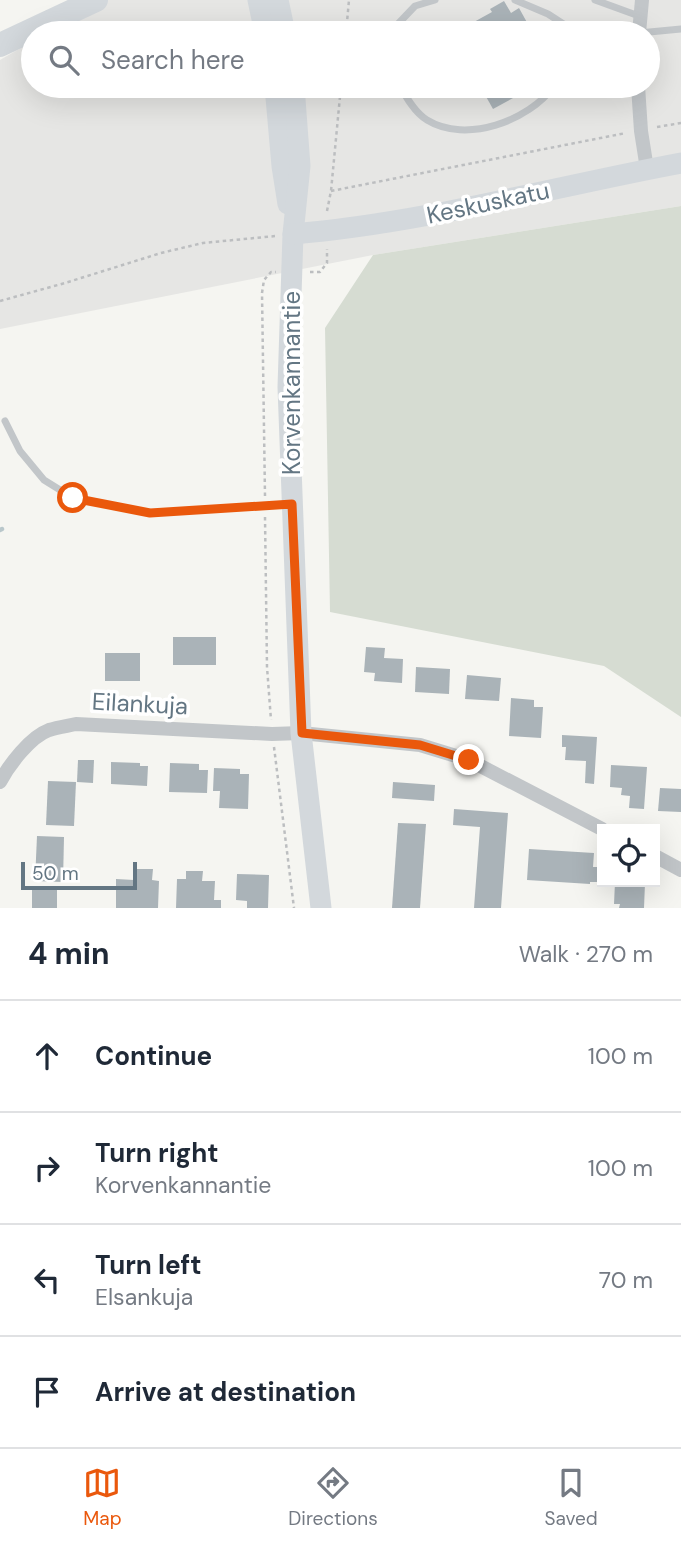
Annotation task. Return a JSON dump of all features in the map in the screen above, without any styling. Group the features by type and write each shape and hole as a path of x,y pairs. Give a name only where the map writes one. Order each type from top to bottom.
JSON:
{"highway":[{"path":"53,21 96,0"},
{"path":"0,45 21,36"}],"main road":[{"path":"258,0 262,21"},
{"path":"278,0 282,21"},
{"name":"Korvenkannantie","path":"276,98 282,166 293,234"},
{"name":"Korvenkannantie","path":"295,98 300,166 293,234 288,387 302,733 321,908"},
{"name":"Keskuskatu","path":"293,234 377,225 681,163"}],"street":[{"path":"639,21 642,0"},
{"path":"639,98 647,169"},
{"name":"Eilankuja","path":"0,782 8,767 31,741 48,731 76,724 272,734 302,733 420,745 469,760 597,826"},
{"path":"660,859 681,870"}],"lane":[{"path":"401,21 415,6 435,0"},
{"path":"515,0 548,14 557,21"},
{"path":"595,0 639,16"},
{"path":"660,31 681,29"},
{"path":"406,98 425,120 450,130 485,129 521,115 543,98"},
{"path":"5,421 20,451 44,480 73,498 150,513 292,504"}],"path":[{"path":"347,21 349,0"},
{"path":"294,908 272,734 267,667 262,293 264,280 271,272 320,272 327,263 327,205 331,191 340,98"},
{"path":"331,191 681,123"},
{"path":"0,302 161,253 203,243 293,234"}],"shaded area":[{"path":"106,0 681,0 681,206 373,255 0,329 0,60 21,48 21,98 660,98 660,21 68,21"},
{"path":"681,206 681,717 604,666 330,612 325,328 373,255"}],"building":[{"path":"504,1 511,13 519,8 526,21 476,21 492,12 490,9"},
{"path":"487,98 513,98 493,109"},
{"path":"173,637 216,637 216,665 173,665"},
{"path":"366,647 385,648 384,658 403,659 402,683 374,681 375,673 364,672"},
{"path":"105,653 140,653 140,681 105,681"},
{"path":"416,667 450,669 449,694 415,692"},
{"path":"467,675 501,678 499,701 465,699"},
{"path":"511,698 534,700 534,707 543,707 541,738 509,736"},
{"path":"562,735 597,737 594,784 585,783 586,761 565,760 566,747 562,747"},
{"path":"78,760 94,760 93,783 77,782"},
{"path":"111,762 140,763 140,766 148,766 147,786 111,784"},
{"path":"170,763 199,764 199,770 208,770 207,793 169,792"},
{"path":"611,765 647,767 644,809 629,808 630,796 621,795 622,788 610,787"},
{"path":"214,768 240,769 240,774 249,774 248,809 219,808 220,791 213,791"},
{"path":"48,781 76,782 74,826 46,825"},
{"path":"393,782 435,785 434,801 392,798"},
{"path":"660,788 681,789 681,812 658,811"},
{"path":"454,809 508,813 501,908 474,908 480,827 453,825"},
{"path":"398,823 426,824 420,908 392,908"},
{"path":"37,836 64,837 63,882 35,881"},
{"path":"529,849 594,853 593,867 597,867 597,882 590,884 527,880"},
{"path":"134,869 153,869 152,880 159,881 158,908 116,908 116,879 134,880"},
{"path":"186,871 203,871 202,881 215,881 214,900 221,900 221,908 176,908 177,879 186,879"},
{"path":"237,874 269,875 268,908 247,908 247,901 236,900"},
{"path":"615,887 645,887 644,908 619,908 620,904 614,904"},
{"path":"32,888 57,889 57,908 32,908"}],"route":[{"path":"73,498 150,513 292,504 302,733 420,745 469,760"}]}
